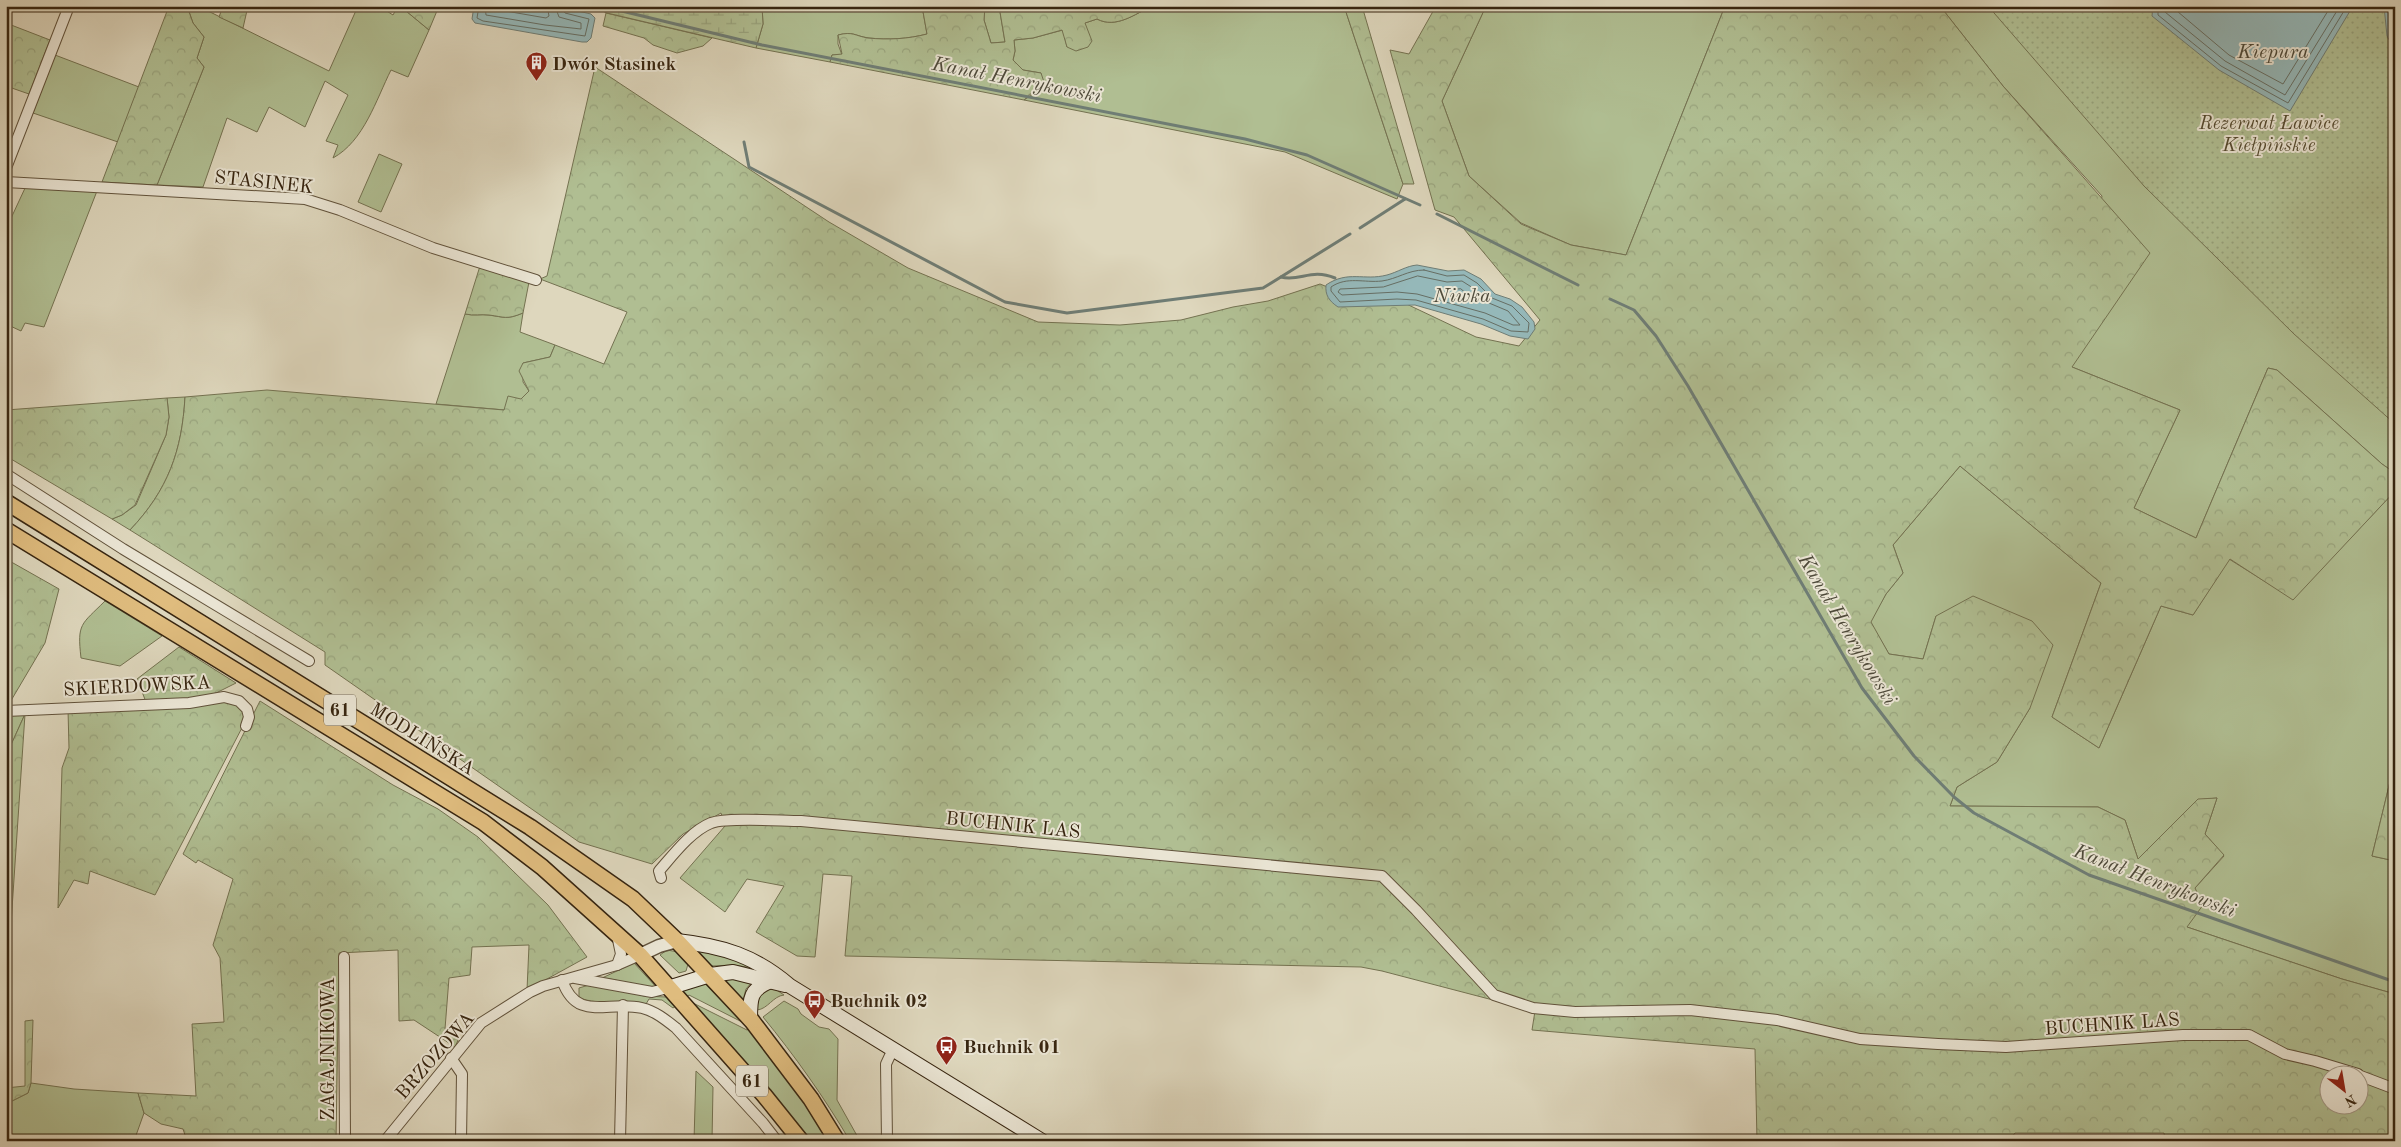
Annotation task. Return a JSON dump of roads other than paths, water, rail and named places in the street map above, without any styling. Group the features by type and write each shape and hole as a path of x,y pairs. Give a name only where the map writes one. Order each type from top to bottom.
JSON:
{"main road":[{"name":"MODLIŃSKA","path":"6,502 530,827 633,900 677,941"},
{"name":"MODLIŃSKA","path":"6,530 483,822 542,867 640,955"},
{"name":"61","path":"677,941 751,1020 811,1099 836,1141"},
{"path":"677,941 724,948 770,969 790,986 1042,1141"},
{"name":"61","path":"640,955 764,1094 801,1141"},
{"path":"668,988 710,975 733,972 790,986"},
{"path":"751,1020 753,993 757,988 771,981"}],"street":[{"path":"6,168 69,6"},
{"name":"STASINEK","path":"6,182 305,199 340,210 433,248 536,280"},
{"path":"6,474 123,549 309,661"},
{"name":"SKIERDOWSKA","path":"6,711 189,703 224,697 238,701 247,709 250,716 246,726"},
{"name":"BUCHNIK LAS","path":"660,874 685,842 711,823 755,820 801,821 1382,876 1421,915 1494,995 1510,1002 1533,1008 1574,1012 1664,1009 1726,1014 1777,1020 1860,1039 2006,1047 2183,1035 2250,1035 2285,1054 2325,1064"},
{"path":"616,932 621,954 617,965"},
{"path":"640,955 658,946 677,941"},
{"name":"BRZOZOWA","path":"385,1141 481,1023 530,992 617,965 640,955"},
{"name":"ZAGAJNIKOWA","path":"344,957 345,1141"},
{"path":"668,988 652,992 567,979 570,998 578,1005 591,1007 623,1005 648,1010 676,1028 757,1116 777,1141"},
{"path":"620,1141 623,1005"},
{"path":"887,1141 886,1064 893,1050"},
{"path":"451,1058 462,1074 461,1141"},
{"name":"BUCHNIK LAS","path":"2368,1078 2395,1089"}],"water":[{"path":"474,6 556,6 591,14 595,18 591,38 587,42 582,42 475,23 472,19"},
{"name":"Kiepura","path":"2153,6 2353,6 2290,111 2219,70 2152,16"},
{"path":"2384,6 2395,6 2395,50 2387,36"},
{"name":"Niwka","path":"1417,265 1448,271 1464,270 1481,279 1495,294 1510,299 1522,307 1534,322 1535,329 1528,339 1510,336 1481,324 1415,305 1338,307 1327,295 1326,285 1342,278 1379,277"}],"waterway":[{"name":"Kanał Henrykowski","path":"601,6 762,45 1245,139 1307,155 1420,205"},
{"path":"744,142 749,167 1005,302 1067,313 1263,288 1350,234"},
{"path":"1360,228 1405,199"},
{"name":"Kanał Henrykowski","path":"1437,214 1578,285"},
{"path":"1281,277 1294,278 1319,274 1335,278"},
{"name":"Kanał Henrykowski","path":"1610,299 1634,310 1656,336 1688,386 1862,688 1914,756 1954,797 1974,813 2089,875 2395,982"}],"place":[{"name":"Dwór Stasinek","path":"536,82"},
{"name":"Buchnik 02","path":"814,1019"},
{"name":"Buchnik 01","path":"947,1065"}],"park label":[{"name":"Rezerwat Ławice Kiełpińskie","path":"2269,133"}]}
